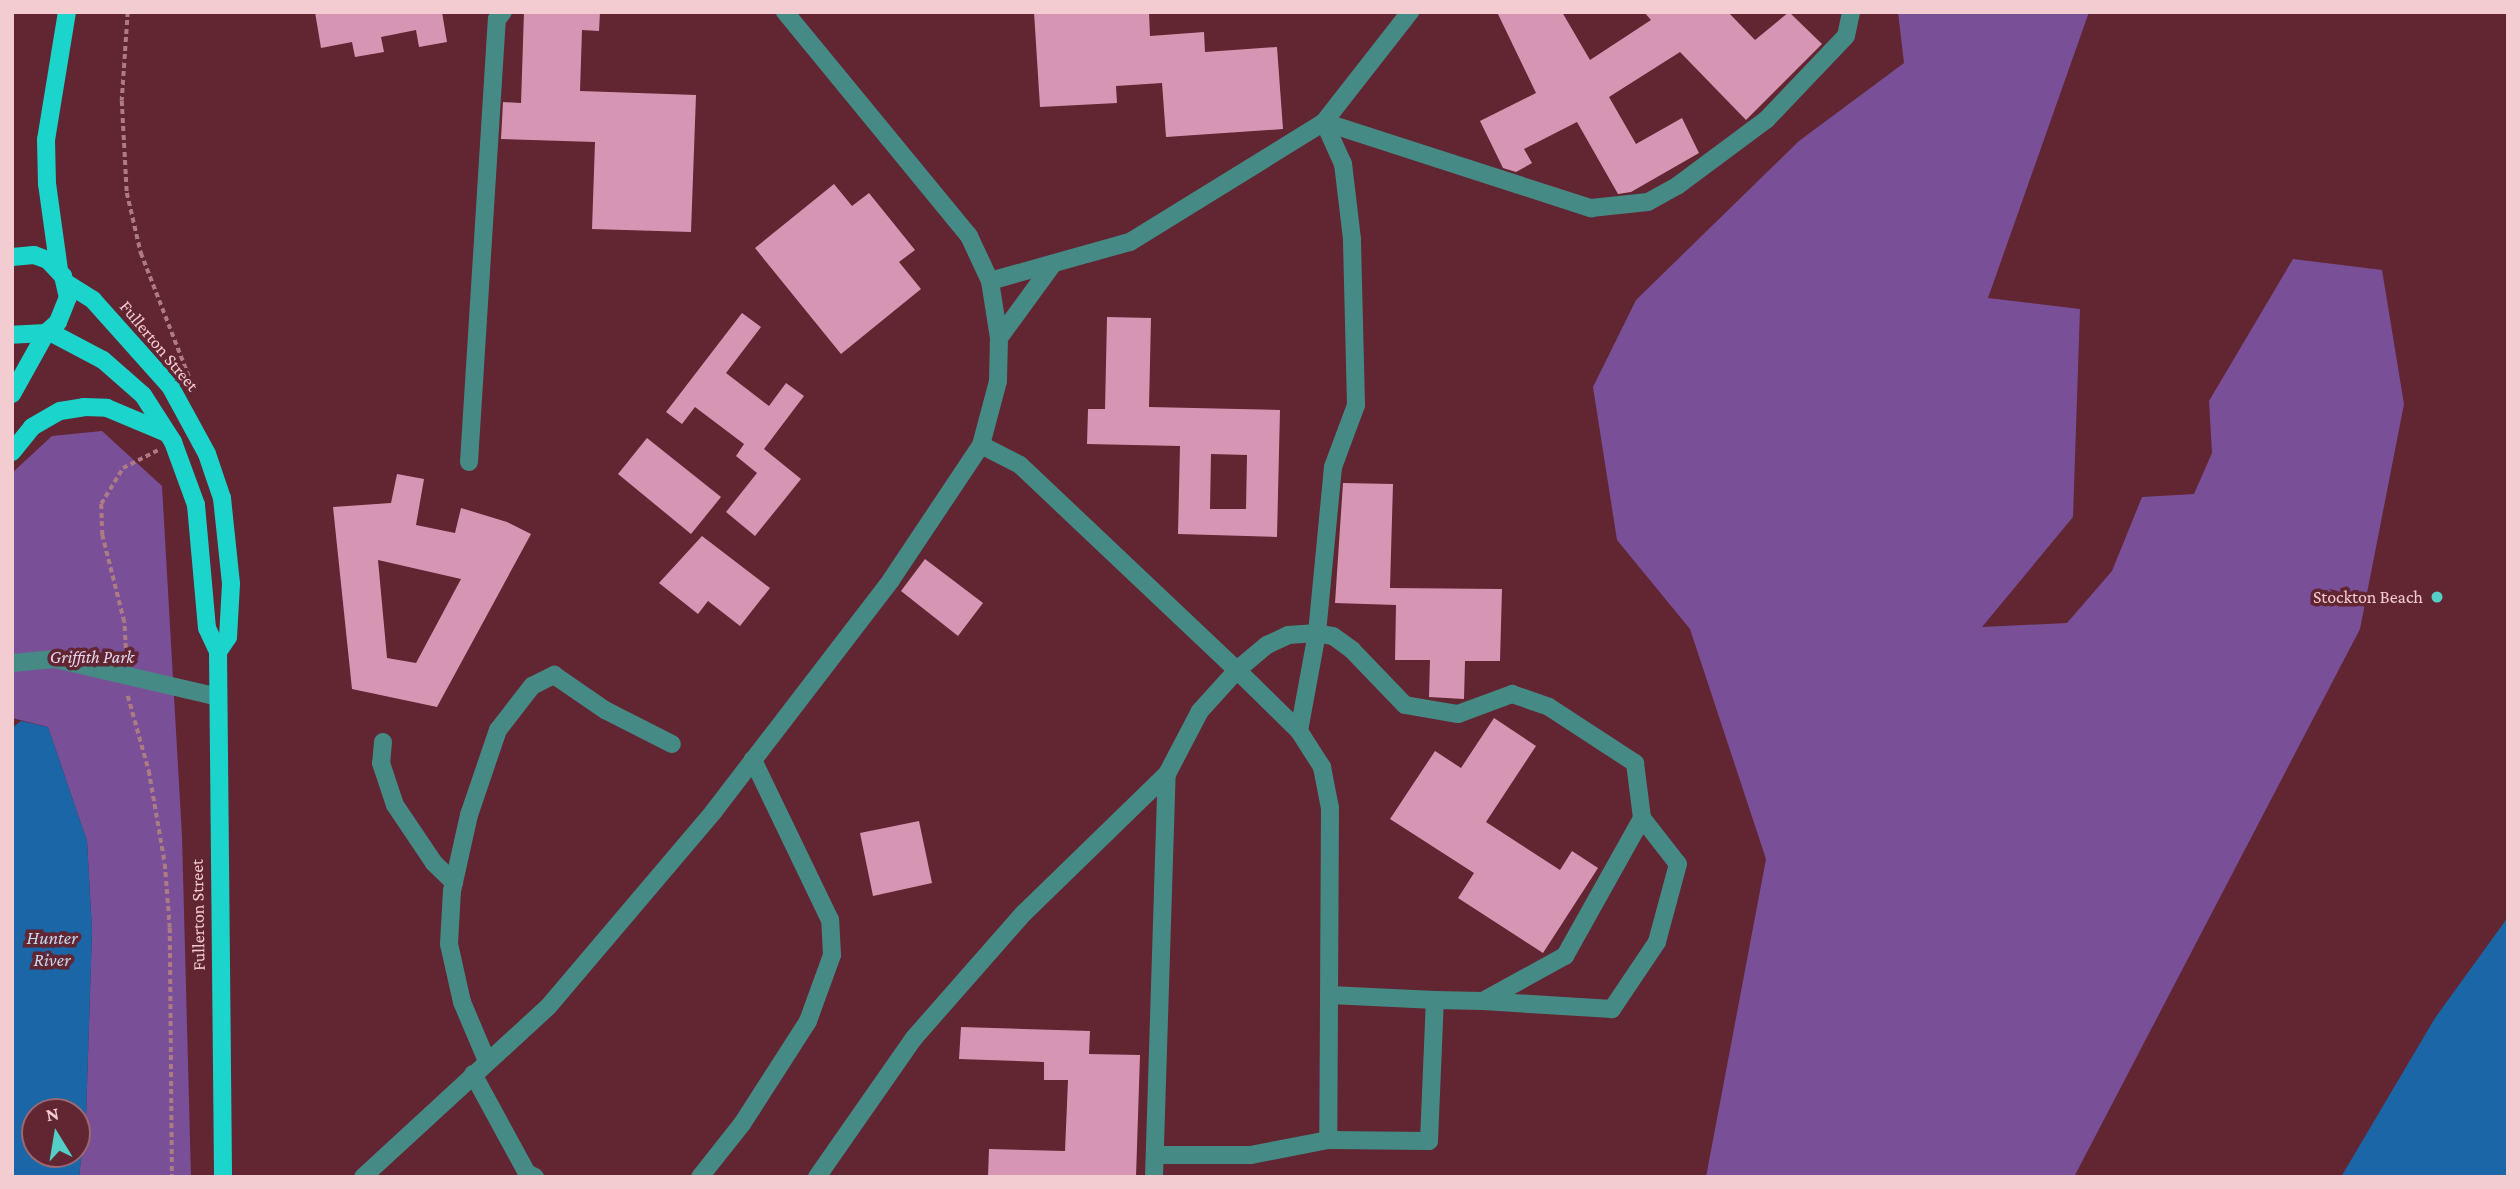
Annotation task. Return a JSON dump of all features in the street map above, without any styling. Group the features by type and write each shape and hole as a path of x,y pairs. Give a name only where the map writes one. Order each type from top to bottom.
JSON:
{"main road":[{"path":"12,394 47,332 65,310 63,277 47,184 46,140 67,12"},
{"name":"Fullerton Street","path":"12,257 34,255 93,300 170,386 207,454 222,498 230,584 228,637 218,652"},
{"path":"12,335 33,337 47,332"},
{"name":"Fullerton Street","path":"47,332 125,375 144,394 163,432 173,442 193,495 207,628 218,652 222,1177"},
{"path":"12,452 32,427 60,411 84,407 107,408 163,432"}],"lane":[{"path":"469,462 497,19 503,12"},
{"path":"363,1177 548,1007 753,761 891,580 981,444 998,381 999,338 990,281 954,213 785,12"},
{"path":"990,281 1130,242 1324,122 1410,12"},
{"path":"1324,122 1591,208 1618,208 1648,202 1677,186 1766,120 1846,36 1851,12"},
{"path":"1299,731 1317,634 1333,467 1356,405 1353,239 1343,164 1324,122"},
{"path":"999,338 1053,264"},
{"path":"981,444 1020,465 1299,731 1322,766 1330,808 1328,1140"},
{"path":"817,1177 923,1027 1024,913 1167,774 1200,710 1237,670 1267,645 1288,635 1333,636 1352,650 1405,705 1458,714 1512,694 1549,707 1636,763 1643,818 1678,864 1657,942 1612,1009 1330,995"},
{"path":"12,663 55,659 218,696"},
{"path":"487,1061 462,1002 449,944 454,882 488,753 516,702 532,685 554,675 605,710 672,744"},
{"path":"383,742 381,763 395,805 434,863 454,882"},
{"path":"700,1177 742,1124 808,1020 832,954 830,920 753,761"},
{"path":"1154,1177 1167,774"},
{"path":"1483,1001 1565,956 1643,818"},
{"path":"1155,1155 1251,1155 1328,1140 1429,1141 1435,1000"},
{"path":"473,1074 530,1176"}],"path":[{"path":"128,12 122,100 127,193 141,253 192,383"},
{"path":"149,454 116,475 101,503 102,535 124,622 126,675 133,722 149,771 166,877 172,1177"}],"green space":[{"path":"1898,12 2089,12 1988,298 2080,309 2073,517 1982,627 2067,623 2112,571 2142,497 2194,494 2212,453 2209,401 2293,259 2382,270 2404,404 2360,629 2074,1177 1706,1177 1766,859 1690,629 1617,540 1593,387 1636,300 1799,141 1904,63"},
{"name":"Griffith Park","path":"102,431 162,486 182,836 191,1177 79,1177 80,1168 91,1168 91,1098 87,1098 92,931 87,841 48,727 12,718 12,473 52,436"}],"water":[{"name":"Hunter River","path":"21,721 48,727 87,841 92,931 87,1098 21,1098 21,1168 80,1168 79,1177 12,1177 12,728"},
{"path":"2508,917 2508,1177 2341,1177 2435,1018"}],"building":[{"path":"315,12 442,12 447,42 419,47 416,30 381,37 384,52 355,57 352,42 321,48"},
{"path":"524,12 600,12 599,31 582,30 580,91 696,95 691,232 592,229 595,142 501,139 503,102 521,103"},
{"path":"1034,12 1149,12 1150,36 1204,32 1205,52 1277,47 1283,129 1166,137 1162,83 1116,86 1117,103 1040,107"},
{"path":"1497,12 1562,12 1590,60 1651,20 1644,12 1728,12 1755,40 1789,12 1822,44 1746,120 1680,52 1609,97 1636,144 1682,118 1699,153 1631,192 1618,194 1577,122 1524,149 1532,163 1516,172 1503,168 1480,121 1536,93"},
{"path":"834,184 852,206 869,193 915,250 899,262 921,289 841,354 755,248"},
{"path":"742,313 761,327 726,373 769,406 786,383 804,396 764,449 801,479 755,536 726,512 757,473 736,456 744,444 695,407 682,424 666,412"},
{"path":"1107,317 1151,318 1149,407 1280,410 1277,537 1178,534 1180,446 1087,444 1088,409 1105,409","holes":["1211,454 1247,455 1246,509 1210,509"]},
{"path":"647,438 721,497 691,534 618,474"},
{"path":"397,474 424,479 416,525 455,533 461,508 507,522 531,534 437,707 352,689 333,507 391,503","holes":["378,560 461,579 416,663 387,658"]},
{"path":"1343,483 1393,484 1390,588 1502,589 1500,661 1465,661 1464,699 1429,697 1430,660 1395,660 1396,605 1335,603"},
{"path":"702,536 770,588 740,626 708,601 698,614 659,583"},
{"path":"925,559 983,603 958,636 901,591"},
{"path":"1494,718 1536,746 1486,822 1560,870 1572,851 1598,868 1543,953 1458,898 1474,873 1390,819 1435,751 1461,768"},
{"path":"919,821 932,883 873,896 860,833"},
{"path":"961,1027 1090,1031 1089,1054 1140,1055 1136,1177 988,1177 989,1149 1065,1151 1068,1080 1044,1080 1044,1062 959,1059"}],"place":[{"name":"Stockton Beach","path":"2437,597"}]}
